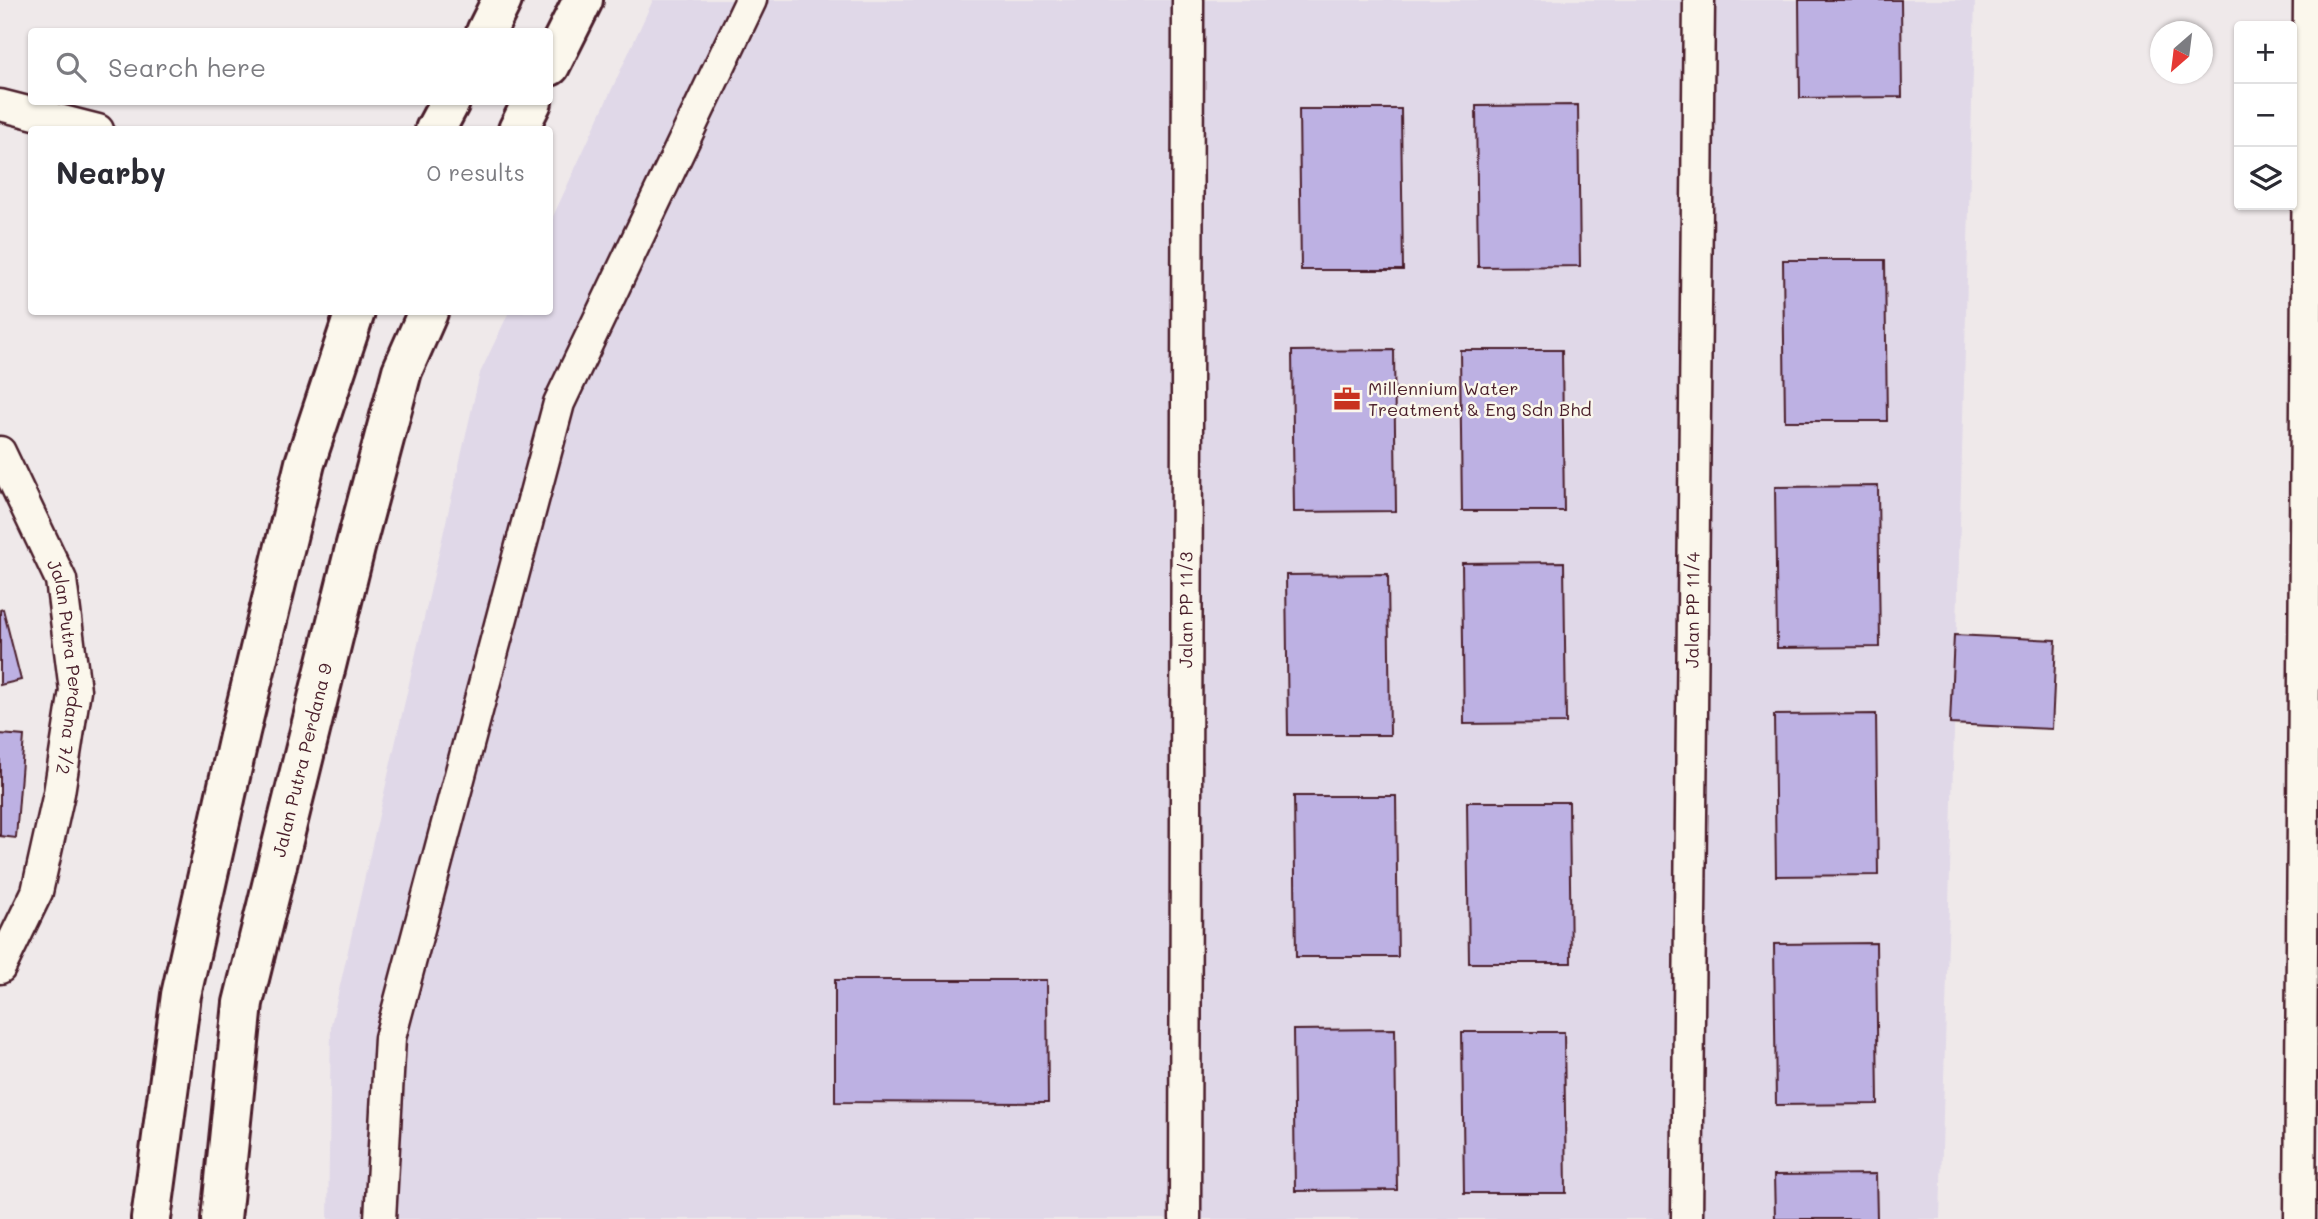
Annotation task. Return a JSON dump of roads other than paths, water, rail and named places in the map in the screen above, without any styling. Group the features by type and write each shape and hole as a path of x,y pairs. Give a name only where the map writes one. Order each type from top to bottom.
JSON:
{"street":[{"path":"488,28 502,0"},
{"path":"553,60 583,0"},
{"path":"380,1219 390,1038 559,403 751,0"},
{"name":"Jalan PP 11/3","path":"1185,1219 1188,0"},
{"name":"Jalan PP 11/4","path":"1687,1219 1699,0"},
{"path":"2300,1219 2309,0"},
{"path":"0,105 82,126"},
{"path":"437,126 448,105"},
{"path":"520,126 530,105"},
{"path":"331,315 341,349"},
{"path":"151,1219 181,995 240,733 306,463 354,315"},
{"name":"Jalan Putra Perdana 9","path":"221,1219 243,1003 355,548 399,384 427,315"},
{"name":"Jalan Putra Perdana 7/2","path":"0,452 61,580 75,690 59,793 37,892 0,968"}],"place":[{"name":"Millennium Water Treatment & Eng Sdn Bhd","path":"1347,399"}]}
